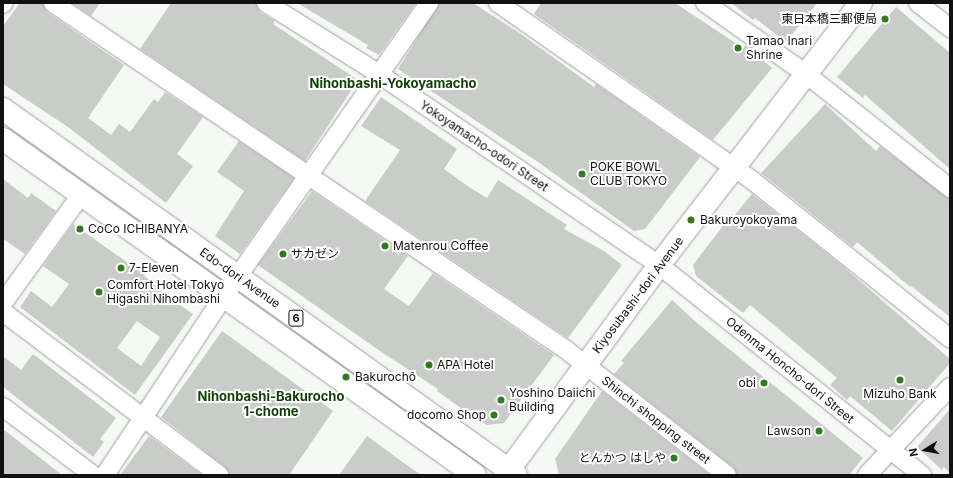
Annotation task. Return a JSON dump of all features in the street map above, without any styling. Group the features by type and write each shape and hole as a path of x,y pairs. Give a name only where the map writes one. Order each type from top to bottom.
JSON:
{"main road":[{"name":"Kiyosubashi-dori Avenue","path":"510,473 659,265 861,3"},
{"name":"Edo-dori Avenue","path":"3,108 510,473"},
{"name":"Edo-dori Avenue","path":"3,139 475,475"}],"street":[{"name":"Shinchi shopping street","path":"53,3 586,365 727,475"},
{"name":"Yokoyamacho-odori Street","path":"266,3 379,74 659,265"},
{"path":"105,475 224,296 429,3"},
{"path":"498,3 734,168 950,338"},
{"path":"705,3 806,74 950,188"},
{"path":"918,3 950,28"},
{"path":"3,303 81,195"},
{"name":"Odenma Honcho-dori Street","path":"659,265 922,475"},
{"path":"3,312 142,419 219,475"},
{"path":"867,475 950,388"},
{"path":"3,407 93,475"}],"building":[{"path":"20,3 43,3 47,12 124,65 88,118 111,135 119,124 130,132 154,99 158,102 165,92 203,117 177,154 193,166 166,203 68,127 3,84 3,26"},
{"path":"72,3 100,3 91,16"},
{"path":"171,3 256,3 260,12 275,21 273,24 358,80 305,161 140,49"},
{"path":"297,3 416,3 379,55 366,48 368,45"},
{"path":"439,3 473,3 521,34 594,87 596,84 700,157 645,229 634,231 538,162 398,69"},
{"path":"541,3 675,3 743,48 746,45 772,68 713,140 534,14"},
{"path":"731,3 817,3 786,42 755,18 753,20"},
{"path":"896,7 950,53 950,169 865,95 863,98 837,77"},
{"path":"381,97 457,149 444,169 469,187 487,198 498,180 567,225 564,229 604,251 622,265 568,338 365,201 400,150 361,126"},
{"path":"825,104 876,151 880,146 950,199 950,317 911,286 910,287 857,242 853,247 761,173"},
{"path":"239,141 294,178 240,254 215,236 244,191 217,172"},
{"path":"3,179 28,198 31,193 56,211 25,254 3,239"},
{"path":"312,191 408,256 384,289 409,306 433,273 554,355 504,423 487,425 476,419 437,391 438,389 377,349 258,265"},
{"path":"752,194 839,263 950,359 950,363 892,431 850,396 847,400 830,385 837,378 750,305 743,313 696,276 693,265 732,214 734,216"},
{"path":"73,224 145,275 144,276 163,290 161,292 193,314 135,395 20,307 31,291 52,307 69,284 43,266","holes":["137,321 160,337 141,366 117,348"]},
{"path":"672,300 697,323 863,458 849,475 737,475 733,467 614,374 624,363 621,361"},
{"path":"222,331 333,411 289,475 229,475 225,467 161,417"},
{"path":"33,354 116,418 100,439 104,442 93,457 3,387 3,356 21,370"},
{"path":"602,391 710,475 559,475 555,459"},
{"path":"950,409 950,473 944,467 942,470 917,447"},
{"path":"3,429 62,475 3,475"},
{"path":"149,436 202,475 120,475"},
{"path":"367,436 404,463 421,475 339,475"}],"place":[{"name":"東日本橋三郵便局","path":"885,19"},
{"name":"Tamao Inari Shrine","path":"738,48"},
{"name":"POKE BOWL CLUB TOKYO","path":"582,174"},
{"name":"Bakuroyokoyama","path":"691,220"},
{"name":"CoCo ICHIBANYA","path":"80,229"},
{"name":"Matenrou Coffee","path":"385,246"},
{"name":"サカゼン","path":"283,254"},
{"name":"7-Eleven","path":"121,268"},
{"name":"Comfort Hotel Tokyo Higashi Nihombashi","path":"99,292"},
{"name":"APA Hotel","path":"429,365"},
{"name":"Bakurochō","path":"346,377"},
{"name":"Mizuho Bank","path":"900,380"},
{"name":"obi","path":"764,383"},
{"name":"Yoshino Daiichi Building","path":"501,400"},
{"name":"docomo Shop","path":"494,415"},
{"name":"Lawson","path":"819,431"},
{"name":"とんかつ はしや","path":"674,458"}],"district":[{"name":"Nihonbashi-Yokoyamacho","path":"393,83"},
{"name":"Nihonbashi-Bakurocho 1-chome","path":"271,404"}]}
